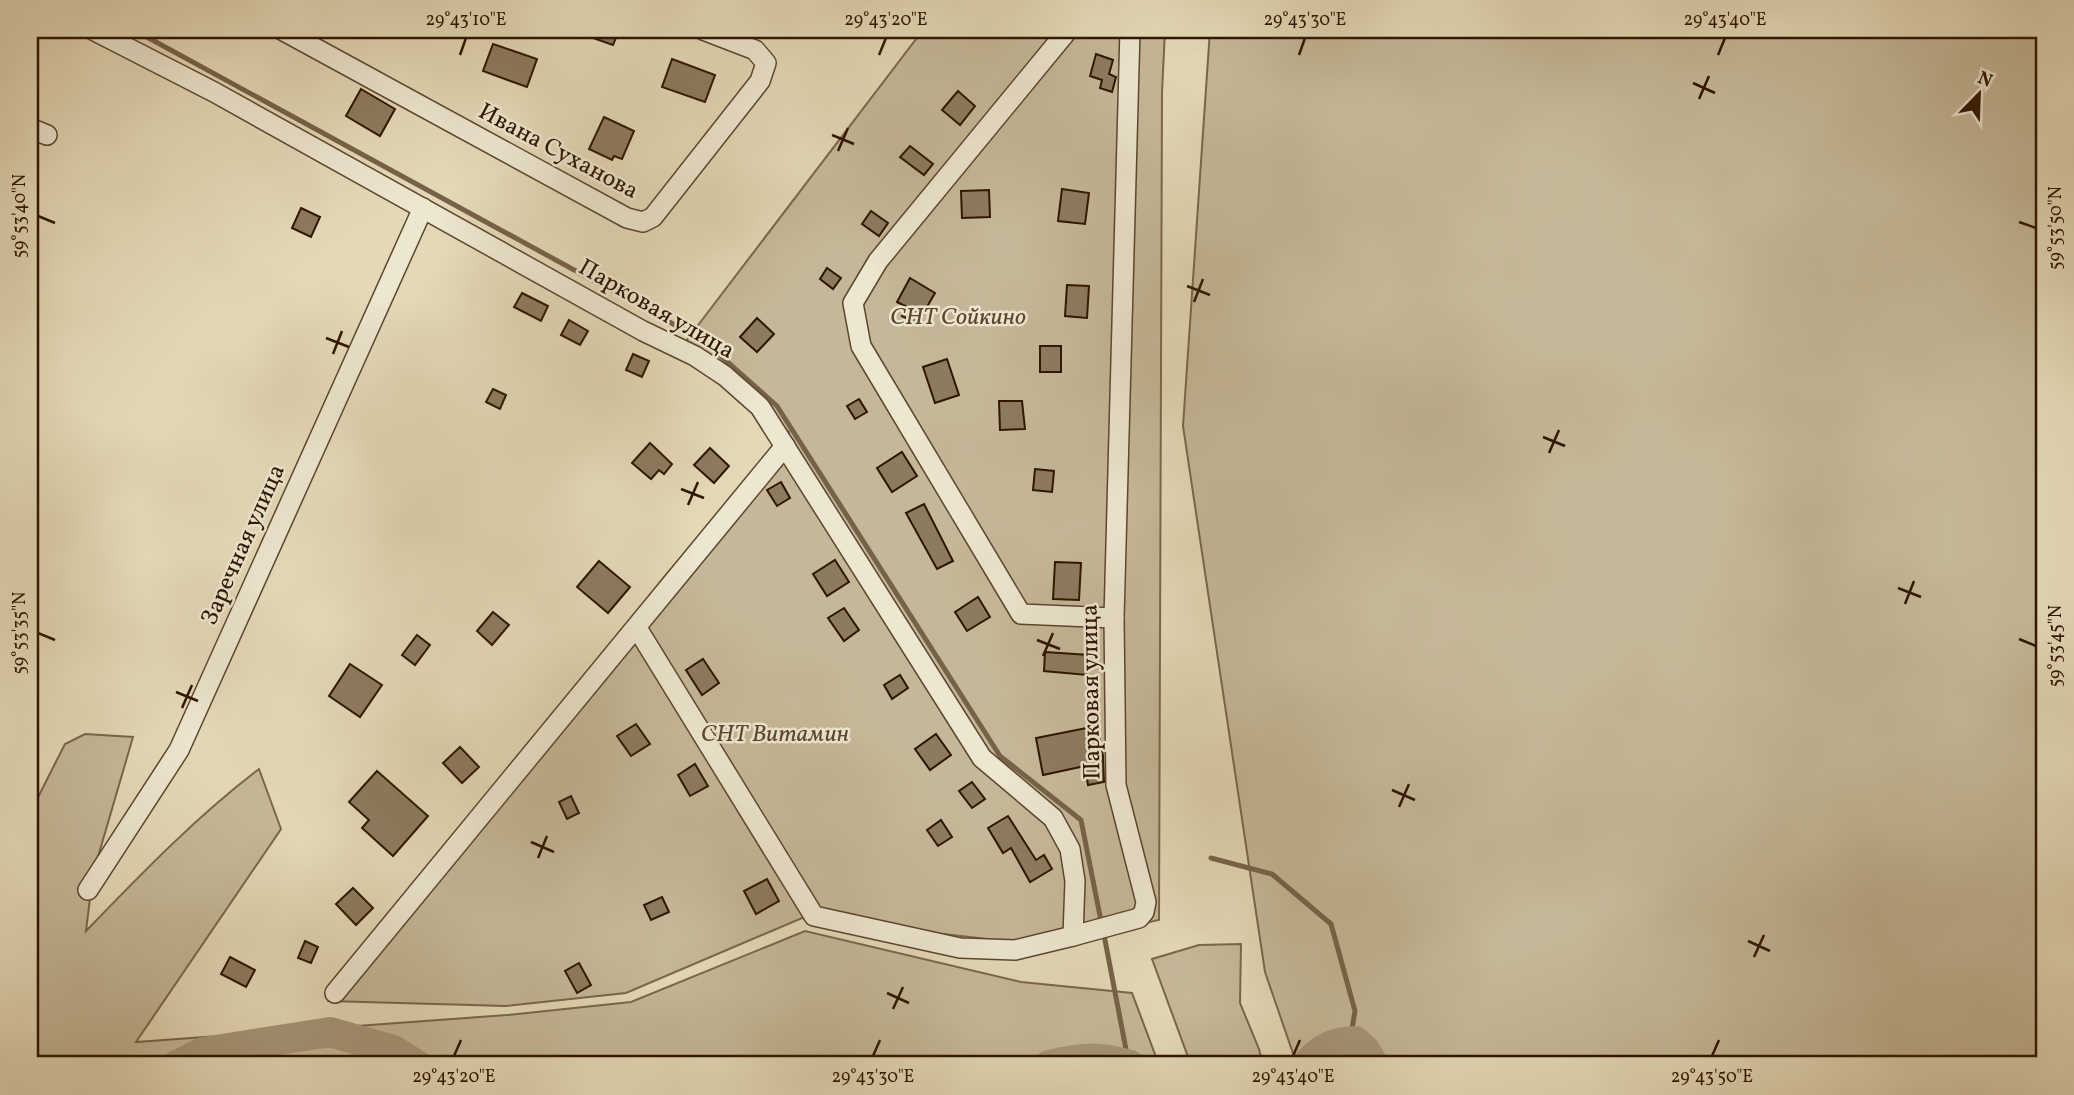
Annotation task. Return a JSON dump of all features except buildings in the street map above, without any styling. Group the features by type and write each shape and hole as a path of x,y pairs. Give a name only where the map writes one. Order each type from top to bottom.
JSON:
{"street":[{"name":"Парковая улица","path":"93,30 214,93 643,331 695,356 725,376 760,407 982,758 1053,818 1070,849 1075,881 1073,936 1139,918 1144,912 1146,902 1116,785 1114,618 1130,30"},
{"name":"Ивана Суханова","path":"282,30 627,218 643,222 653,217 760,81 766,62 755,50 703,30"},
{"path":"1068,30 878,261 853,303 861,346 1021,614 1114,618"},
{"name":"Заречная улица","path":"88,890 179,750 423,208"},
{"path":"335,993 785,446"},
{"path":"637,628 814,916 960,948 1015,950 1073,936"}],"green space":[{"path":"923,30 1165,30 1162,93 1159,920 1041,945 802,918 626,993 506,1006 329,1001 666,575 789,432 686,341"},
{"path":"1210,30 2044,30 2044,1065 1297,1065 1265,972 1183,426"},
{"path":"85,734 133,737 93,874 86,931 191,826 259,769 281,829 136,1042 507,1015 631,1002 805,931 1021,982 1132,993 1159,1065 30,1065 30,813 65,744"},
{"path":"1241,944 1240,1003 1263,1065 1191,1065 1152,959 1199,945"}],"waterway":[{"path":"134,30 686,331"},
{"path":"705,342 777,406 1000,756 1081,820 1101,921"},
{"path":"1211,858 1272,874 1331,924 1355,1011 1350,1041"},
{"path":"1104,935 1129,1065"},
{"path":"177,1065 203,1052 330,1032 393,1050 417,1065"},
{"path":"1306,1065 1328,1047 1355,1041 1365,1050 1374,1065"},
{"path":"1049,1065 1090,1059 1130,1065"}],"park label":[{"name":"СНТ Сойкино","path":"958,318"},
{"name":"СНТ Витамин","path":"775,735"}]}
